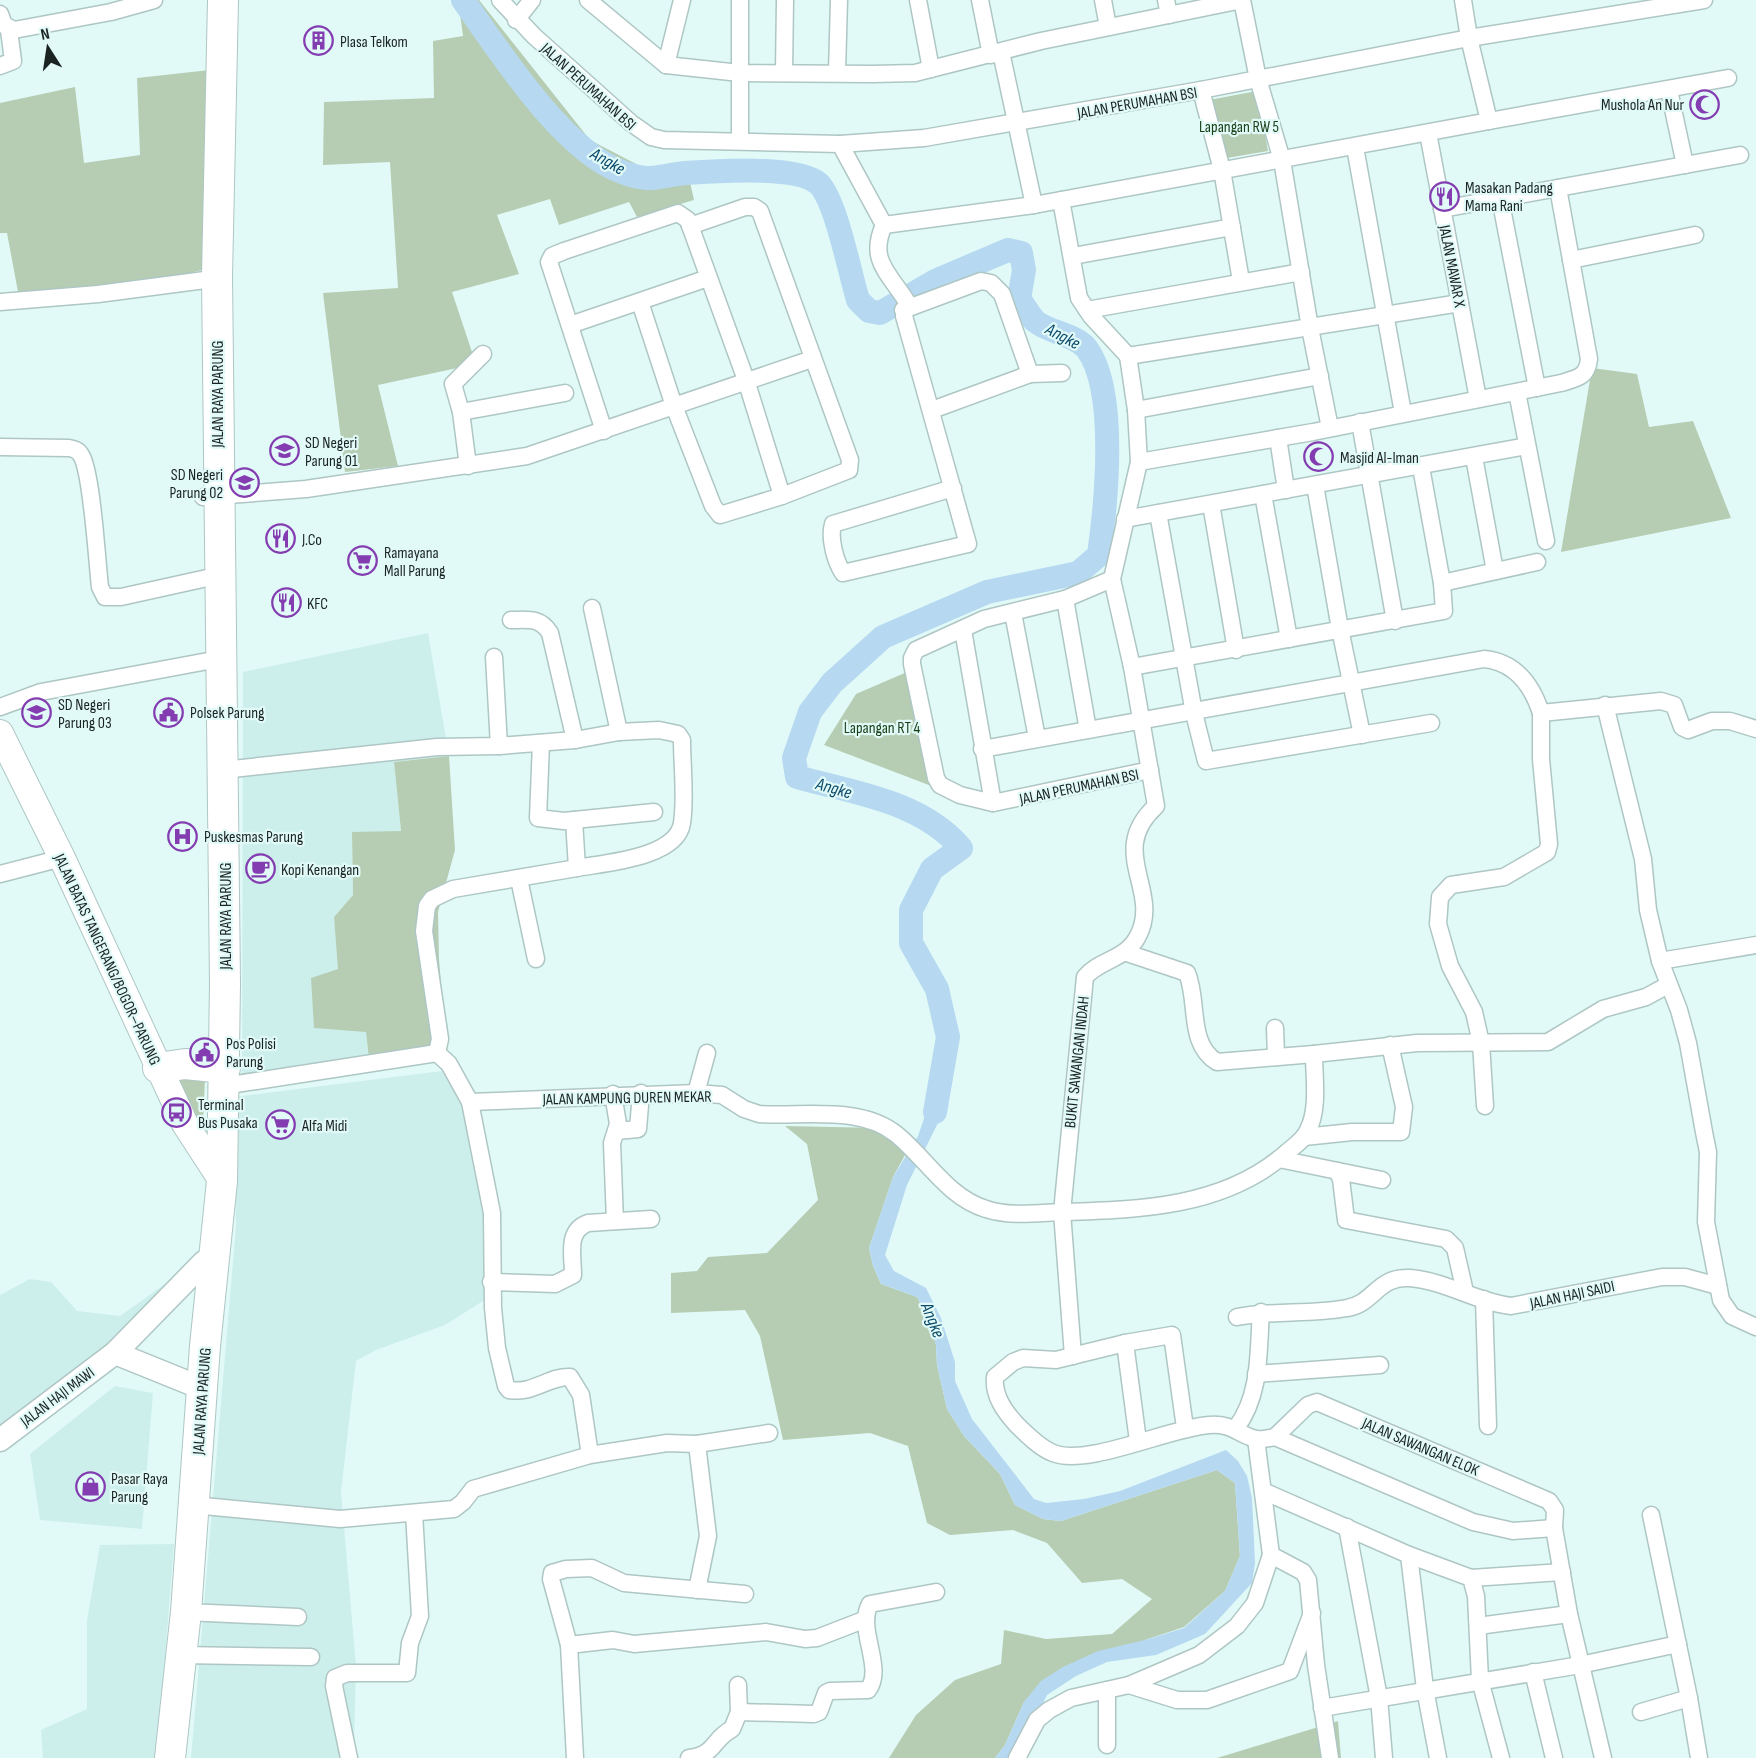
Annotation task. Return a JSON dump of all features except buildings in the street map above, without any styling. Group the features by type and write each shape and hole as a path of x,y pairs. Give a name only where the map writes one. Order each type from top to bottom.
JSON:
{"highway":[{"name":"JALAN RAYA PARUNG","path":"208,0 205,280 211,496 223,770 217,811"},
{"name":"JALAN RAYA PARUNG","path":"158,1758 198,1387 205,1346 216,1171 217,811 208,661 207,578 223,0"},
{"path":"158,1068 185,1064 217,1077"},
{"name":"JALAN RAYA PARUNG","path":"170,1758 186,1612 204,1262 216,1171"}],"main road":[{"name":"JALAN BATAS TANGERANG/BOGOR–PARUNG","path":"0,733 62,858 185,1125 216,1171"}],"street":[{"path":"9,30 111,12 154,0"},
{"name":"JALAN PERUMAHAN BSI","path":"500,0 516,20 631,123 651,137 664,140 840,144 924,138 1201,90 1468,38 1608,7 1704,0"},
{"path":"516,20 532,0"},
{"path":"588,0 666,65 740,74 784,72 897,74 931,69 1108,27 1168,8 1235,0 1282,160 1310,328 1330,428"},
{"path":"666,65 682,0"},
{"path":"740,0 740,140"},
{"path":"784,72 785,0"},
{"path":"837,72 839,0"},
{"path":"918,0 931,69"},
{"path":"980,0 1016,123 1034,205"},
{"path":"1103,0 1108,27"},
{"path":"1463,0 1468,38 1489,121"},
{"path":"0,14 4,25 9,30 14,61 0,66"},
{"path":"885,225 1034,205 1728,78"},
{"path":"1201,90 1222,170 1241,281"},
{"path":"1669,90 1685,165"},
{"name":"JALAN MAWAR X","path":"1428,133 1478,399"},
{"path":"840,144 885,225"},
{"path":"1355,147 1403,413"},
{"path":"1442,209 1740,155"},
{"path":"1139,462 1517,392 1582,376 1588,370 1589,359 1558,188"},
{"path":"1500,198 1537,388"},
{"path":"1061,200 1079,298 1128,356 1460,303"},
{"path":"640,302 674,406 716,512 720,515 726,514 782,496 849,470 850,465 760,212 754,207 746,207 690,226"},
{"path":"604,431 549,262 552,256 678,213 688,220 746,380 782,496"},
{"path":"885,225 877,241 877,251 880,262 897,286 905,306 968,544 843,573 838,565 833,524 953,488"},
{"path":"1073,256 1232,227"},
{"path":"1570,260 1695,235"},
{"path":"1087,310 1300,272"},
{"path":"570,326 708,278"},
{"path":"0,302 98,294 205,280"},
{"path":"905,306 981,281 992,283 1002,294 1030,374"},
{"path":"468,466 461,412 453,384 483,354"},
{"name":"JALAN PERUMAHAN BSI","path":"1112,579 1065,599 984,619 916,651 912,664 936,778 940,785 966,798 993,803 1150,770 1132,667 1112,579 1139,462 1136,410 1128,356"},
{"path":"211,496 306,489 527,456 812,359"},
{"path":"932,410 1030,374 1062,373"},
{"path":"1136,410 1320,376"},
{"path":"1517,392 1546,541"},
{"path":"461,412 565,393"},
{"path":"1360,422 1395,621"},
{"path":"1278,438 1286,490"},
{"path":"1125,519 1527,446"},
{"path":"0,447 69,448 75,449 81,455 91,503 100,587 105,597 121,597 207,578"},
{"path":"1474,457 1495,571"},
{"path":"1132,667 1444,611 1442,583 1421,467"},
{"path":"1316,485 1340,629 1362,735"},
{"path":"1263,494 1289,639"},
{"path":"1210,504 1236,650"},
{"path":"1158,513 1183,658 1206,761 1431,723"},
{"path":"1442,583 1537,562"},
{"path":"1065,599 1088,730"},
{"path":"592,608 619,732"},
{"path":"1014,613 1037,738"},
{"path":"511,620 536,620 550,633 575,740"},
{"path":"963,630 993,803"},
{"path":"494,657 499,746"},
{"path":"982,749 1194,713 1484,659 1496,660 1517,672 1528,684 1541,713 1540,759 1549,844 1546,852 1504,877 1451,885 1444,891 1437,905 1438,924 1450,966 1459,987 1472,1005 1481,1044 1485,1106"},
{"path":"0,707 41,692 208,661"},
{"path":"1541,713 1605,705 1669,701 1674,705 1682,727 1688,729 1712,721 1730,721 1756,729"},
{"path":"1605,705 1643,860 1648,910 1660,961 1679,1010 1688,1043 1706,1142 1706,1222 1718,1286 1727,1310 1756,1327"},
{"path":"223,770 437,747 499,746 575,740 619,732 674,732 682,740 682,825 668,844 657,851 447,891 432,898 427,906 424,931 440,1039 437,1053"},
{"path":"541,743 537,816 556,821 654,812"},
{"path":"1150,770 1156,806 1138,830 1133,858 1138,873 1144,913 1140,934 1127,953 1187,973 1192,988 1200,1043 1209,1057 1217,1062 1460,1041 1481,1044 1531,1044 1553,1041 1603,1009 1646,997 1668,985"},
{"path":"574,820 577,868"},
{"path":"0,874 62,858"},
{"path":"519,879 536,959"},
{"path":"1660,961 1756,945"},
{"name":"BUKIT SAWANGAN INDAH","path":"1073,1356 1062,1212 1084,977 1127,953"},
{"path":"1275,1028 1276,1057"},
{"path":"1314,1054 1313,1114 1304,1137 1352,1132 1401,1132 1404,1107 1390,1046"},
{"path":"217,1077 437,1053 449,1064 470,1102 492,1213 491,1282 497,1348 506,1386 509,1390 518,1392 537,1388 562,1377 570,1377 581,1395 590,1455"},
{"path":"696,1093 707,1053"},
{"name":"JALAN KAMPUNG DUREN MEKAR","path":"470,1102 613,1094 696,1093 722,1095 744,1109 759,1114 866,1119 896,1133 963,1199 985,1209 1023,1214 1109,1211 1181,1201 1242,1184 1279,1159 1304,1137"},
{"path":"613,1094 617,1131 612,1143 615,1221"},
{"path":"617,1131 638,1129 641,1094"},
{"path":"1279,1159 1382,1180"},
{"path":"1336,1171 1341,1179 1346,1220 1446,1239 1455,1248 1465,1292"},
{"path":"491,1282 561,1283 573,1275 573,1235 579,1227 588,1223 651,1219"},
{"name":"JALAN HAJI MAWI","path":"0,1440 115,1353 204,1262"},
{"name":"JALAN HAJI SAIDI","path":"1261,1312 1346,1308 1362,1304 1384,1282 1410,1278 1511,1306 1662,1277 1685,1277 1718,1286"},
{"path":"1484,1299 1488,1426"},
{"path":"1236,1428 1249,1409 1254,1395 1261,1312 1237,1317"},
{"path":"1185,1428 1173,1336 1125,1343 1056,1360 1023,1358 1002,1369 995,1377 994,1384 1002,1406 1010,1418 1042,1447 1054,1454 1084,1454 1109,1450 1185,1428 1219,1425 1236,1428 1256,1439 1275,1437 1473,1522 1512,1531 1554,1528"},
{"path":"1125,1343 1138,1441"},
{"path":"115,1353 198,1387"},
{"path":"1256,1374 1380,1365"},
{"name":"JALAN SAWANGAN ELOK","path":"1275,1437 1308,1405 1317,1402 1549,1501 1555,1510 1554,1528 1569,1614 1604,1758"},
{"path":"193,1505 340,1519 454,1509 473,1489 590,1455 667,1443 697,1444 769,1433"},
{"path":"1017,1758 1037,1720 1049,1710 1071,1698 1129,1685 1199,1655 1237,1626 1255,1604 1271,1555 1256,1439"},
{"path":"697,1444 708,1521 707,1552 698,1590"},
{"path":"1263,1491 1408,1555 1471,1578 1562,1572"},
{"path":"349,1758 334,1686 335,1678 347,1673 407,1674 410,1643 420,1616 414,1513"},
{"path":"1651,1515 1689,1698 1699,1758"},
{"path":"1347,1527 1379,1698 1384,1758"},
{"path":"1271,1555 1303,1572 1308,1580 1316,1665 1330,1758"},
{"path":"1408,1555 1425,1689 1438,1758"},
{"path":"575,1758 569,1645 550,1580 552,1573 566,1569 592,1568 624,1583 745,1594"},
{"path":"1471,1578 1476,1596 1480,1680 1501,1758"},
{"path":"739,1712 814,1714 822,1708 826,1693 830,1691 868,1690 874,1678 866,1619 870,1604 936,1592"},
{"path":"186,1612 298,1617"},
{"path":"1290,1671 1312,1613"},
{"path":"1478,1626 1569,1614"},
{"path":"569,1645 613,1640 634,1644 766,1632 805,1639 817,1638 866,1619"},
{"path":"1322,1708 1425,1689 1580,1665 1678,1644"},
{"path":"180,1655 310,1657"},
{"path":"1129,1685 1178,1700 1207,1700 1290,1671 1316,1665"},
{"path":"1533,1672 1554,1758"},
{"path":"689,1758 702,1756 712,1750 723,1734 732,1729 739,1712 738,1684"},
{"path":"1107,1690 1107,1745"},
{"path":"1641,1712 1689,1698"}],"shaded area":[{"path":"428,633 449,756 394,762 401,832 352,832 353,895 334,917 339,969 366,1032 370,1068 242,1084 243,672"},
{"path":"450,1070 482,1123 491,1296 445,1325 376,1350 356,1361 341,1492 356,1666 354,1748 357,1758 191,1758 236,1226 234,1097"},
{"path":"210,1252 209,1263 0,1437 0,1295 30,1279 51,1282 77,1311 120,1316"},
{"name":"Pasar Raya Parung","path":"115,1386 153,1393 142,1529 40,1520 30,1454"},
{"path":"174,1544 157,1758 43,1758 41,1730 87,1709 87,1620 100,1545"}],"green space":[{"path":"471,0 479,0 590,140 638,165 650,168 686,164 694,200 637,217 629,202 559,225 550,199 497,215 519,274 452,292 476,364 378,385 398,466 345,472 323,293 398,288 390,162 323,165 324,102 434,98 433,41 463,36 459,6"},
{"path":"210,70 210,268 137,286 19,297 7,233 0,233 0,103 75,87 84,163 140,155 137,78"},
{"name":"Lapangan RW 5","path":"1257,91 1268,151 1221,159 1209,100"},
{"path":"1592,368 1637,374 1649,427 1693,421 1731,518 1561,552"},
{"name":"Lapangan RT 4","path":"907,672 934,787 824,745 856,694"},
{"path":"449,756 455,850 438,912 439,959 447,1057 370,1068 366,1032 314,1028 311,978 338,969 334,917 353,895 352,832 401,831 394,762"},
{"path":"177,1072 205,1080 203,1122 192,1122 172,1081"},
{"path":"785,1126 880,1128 910,1146 893,1177 869,1248 873,1266 881,1284 917,1297 927,1315 936,1345 937,1365 947,1409 964,1436 1000,1474 1015,1505 1043,1519 1061,1521 1217,1470 1235,1483 1240,1556 1225,1591 1184,1627 1145,1640 1024,1702 1005,1745 995,1758 889,1758 916,1715 955,1680 1001,1664 1004,1630 1046,1639 1112,1634 1152,1599 1122,1579 1082,1583 1047,1543 1013,1530 950,1535 927,1523 908,1446 870,1433 783,1440 760,1336 745,1310 671,1313 671,1273 697,1271 708,1257 767,1253 818,1200 807,1144"},
{"path":"1338,1721 1341,1758 1217,1758"}],"water":[{"path":"938,1078 947,1081 941,1117 907,1185 885,1255 894,1271 926,1288 941,1318 955,1362 955,1381 972,1419 1034,1499 1046,1503 1084,1499 1120,1491 1226,1450 1238,1461 1247,1476 1252,1498 1255,1563 1252,1583 1205,1634 1156,1655 1107,1662 1076,1676 1047,1695 1016,1758 995,1758 1005,1745 1024,1702 1041,1681 1063,1667 1098,1651 1184,1628 1225,1591 1240,1556 1235,1483 1217,1470 1061,1521 1043,1519 1015,1505 1000,1474 964,1436 947,1409 937,1365 936,1345 927,1315 917,1297 881,1284 873,1266 869,1248 893,1177 918,1136"}],"waterway":[{"name":"Angke","path":"463,0 514,71 555,122 599,160 622,172 647,178 685,173 755,171 793,174 819,184 831,206 858,300 869,311 880,313 935,281 1008,250 1021,253 1024,270 1019,299 1035,321 1082,344 1097,368 1103,392 1107,449 1099,555 1078,573 987,592 883,637 832,683 810,712 794,758 797,777 863,794 907,809 927,819 961,848 932,869 911,910 911,943 937,989 948,1037 935,1112"}],"place":[{"name":"Plasa Telkom","path":"319,41"},
{"name":"Mushola An Nur","path":"1705,104"},
{"name":"Masakan Padang Mama Rani","path":"1444,196"},
{"name":"SD Negeri Parung 01","path":"284,451"},
{"name":"Masjid Al-Iman","path":"1319,457"},
{"name":"SD Negeri Parung 02","path":"244,483"},
{"name":"J.Co","path":"281,539"},
{"name":"Ramayana Mall Parung","path":"363,561"},
{"name":"KFC","path":"286,603"},
{"name":"Polsek Parung","path":"169,712"},
{"name":"SD Negeri Parung 03","path":"37,713"},
{"name":"Puskesmas Parung","path":"183,836"},
{"name":"Kopi Kenangan","path":"260,869"},
{"name":"Pos Polisi Parung","path":"205,1052"},
{"name":"Terminal Bus Pusaka","path":"177,1113"},
{"name":"Alfa Midi","path":"281,1125"},
{"name":"Pasar Raya Parung","path":"90,1487"}]}
